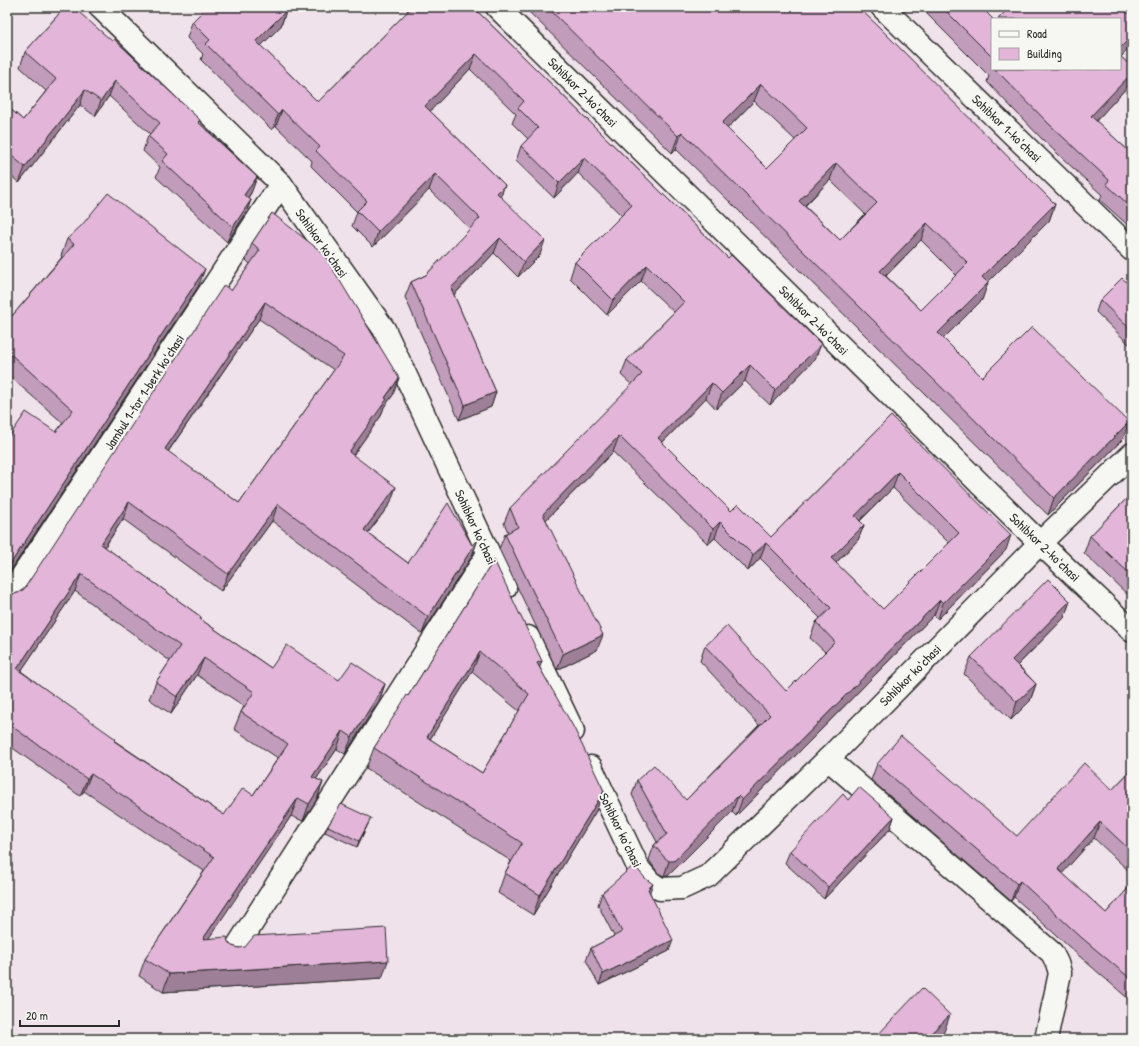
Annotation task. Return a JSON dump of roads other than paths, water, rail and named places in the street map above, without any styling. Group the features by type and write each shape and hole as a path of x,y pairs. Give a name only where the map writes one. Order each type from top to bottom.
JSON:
{"street":[{"name":"Sohibkor koʻchasi","path":"100,7 281,184 384,329 488,554 639,869 650,882 660,889 682,888 708,876 828,759 1040,543 1132,454"},
{"name":"Sohibkor 2-koʻchasi","path":"497,7 1040,543 1132,631"},
{"name":"Sohibkor 1-koʻchasi","path":"882,7 1132,250"},
{"name":"Jambul 1-tor 1-berk koʻchasi","path":"7,600 281,184"},
{"path":"233,953 488,554"},
{"path":"828,759 1052,953 1060,973 1046,1039"}]}
